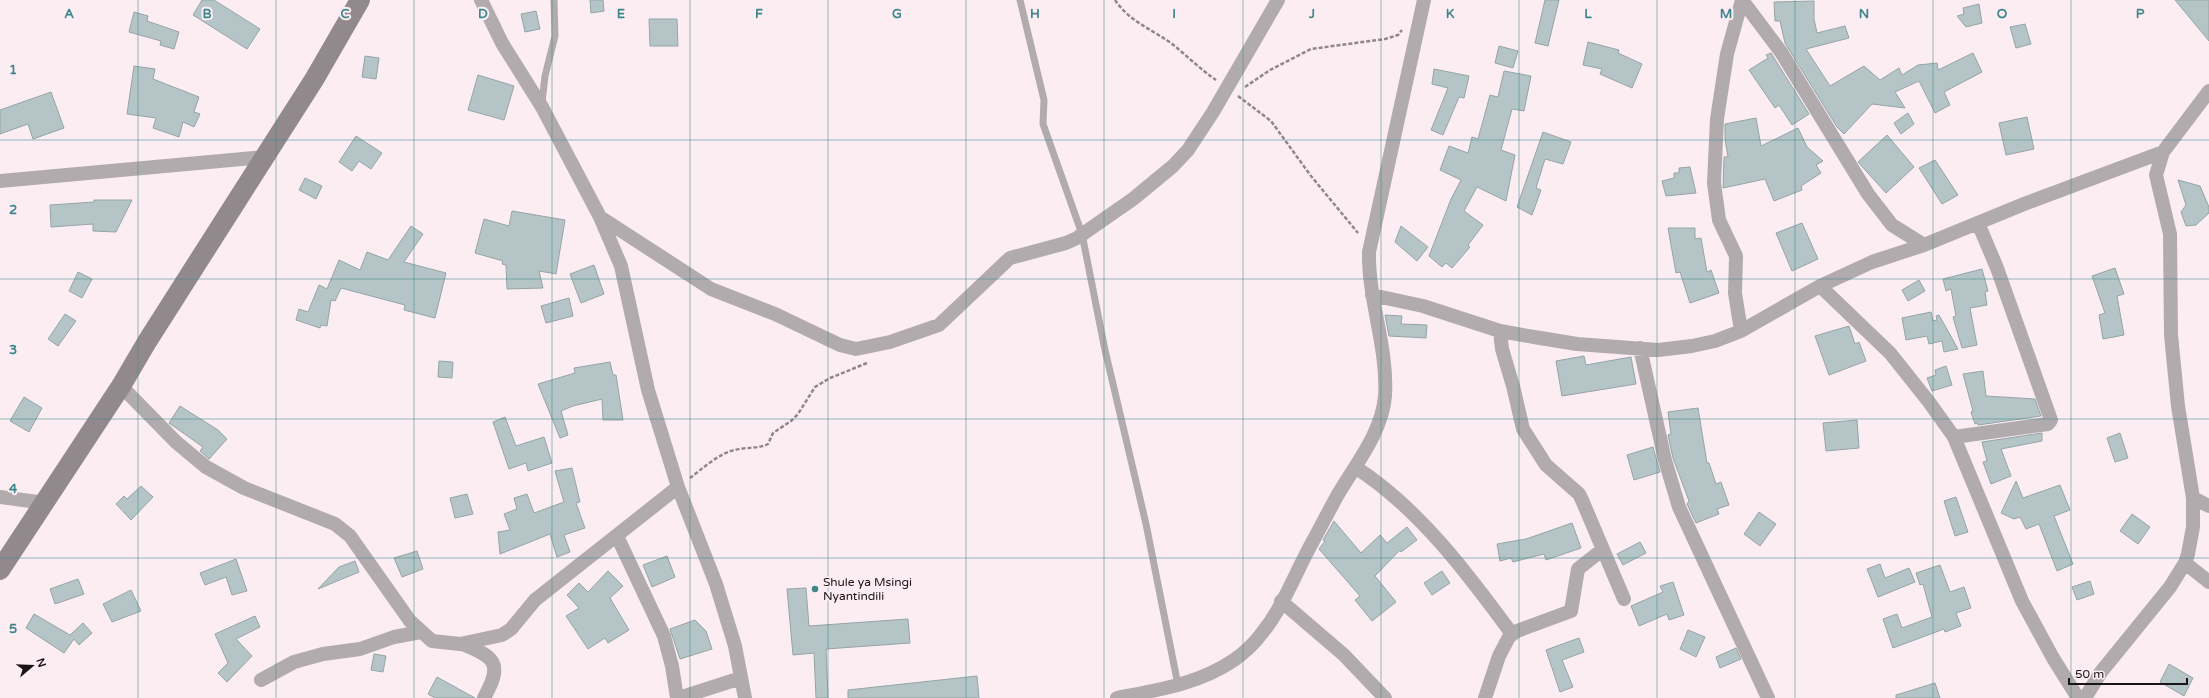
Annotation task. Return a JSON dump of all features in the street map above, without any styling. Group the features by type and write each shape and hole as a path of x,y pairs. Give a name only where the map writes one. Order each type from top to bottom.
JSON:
{"main road":[{"path":"0,570 121,386 148,340 315,78 360,0"}],"street":[{"path":"481,0 509,56 542,107 600,217 621,266 648,390 678,487 716,584 735,646 745,698"},
{"path":"600,217 711,288 775,314 847,348 856,349 871,347 939,325 1010,258 1066,243 1082,234 1133,199 1173,166 1188,150 1278,0"},
{"path":"1742,0 1781,52 1868,194 1892,225 1924,245"},
{"path":"1740,330 1735,293 1736,256 1719,220 1714,183 1717,119 1727,54 1742,0"},
{"path":"1117,698 1178,692 1207,674 1234,660 1248,649 1263,633 1338,495 1371,441 1383,407 1385,395 1380,334 1368,274 1369,252 1422,3"},
{"path":"2085,698 2101,672 2170,587 2185,563 2192,526 2193,498 2178,406 2171,335 2170,234 2156,174 2163,152 2209,91"},
{"path":"1372,295 1423,306 1500,331 1577,344 1658,350 1692,346 1716,340 1740,330 1820,286 1872,262 1924,245 2031,201 2163,152"},
{"path":"0,181 265,157"},
{"path":"1954,437 2048,424 2051,420 1997,268 1978,222"},
{"path":"1820,286 1890,353 1929,402 1954,437 2022,601 2053,658 2078,698"},
{"path":"1500,331 1502,348 1523,429 1546,465 1578,494 1587,509 1602,550 1624,599"},
{"path":"1640,348 1665,460 1679,507 1768,698"},
{"path":"121,386 176,442 206,467 244,488 335,524 350,536 398,605 421,632 432,641 460,644 483,652 492,660 495,668 494,680 484,698"},
{"path":"1355,467 1379,482 1427,530 1475,583 1512,634"},
{"path":"460,644 502,635 511,629 535,600 678,487"},
{"path":"0,497 45,503"},
{"path":"2193,498 2209,506"},
{"path":"617,536 664,636 678,698 741,678"},
{"path":"1485,698 1499,656 1512,634 1571,611 1578,569 1602,550"},
{"path":"2185,563 2209,582"},
{"path":"1281,602 1344,655 1385,698"},
{"path":"261,680 294,662 323,654 360,649 394,637 421,632"}],"lane":[{"path":"542,107 544,82 555,36 554,0"},
{"path":"1020,0 1044,100 1043,124 1082,234 1105,350 1146,524 1178,692"}],"path":[{"path":"1115,0 1124,12 1136,22 1170,43 1202,71 1226,87"},
{"path":"1369,252 1357,232 1271,121 1236,95 1270,70 1311,50 1370,42 1398,35 1422,3"},
{"path":"678,487 725,453 734,450 762,447 768,444 773,433 791,421 798,414 815,387 830,378 866,363 869,359 871,347"}],"building":[{"path":"202,0 214,0 260,29 247,49 193,15"},
{"path":"590,0 603,0 604,11 591,13"},
{"path":"1545,0 1559,0 1548,46 1535,43"},
{"path":"2175,0 2209,0 2209,41"},
{"path":"1814,1 1814,19 1817,33 1845,26 1849,38 1806,49 1830,86 1864,66 1880,80 1899,68 1902,75 1918,65 1937,63 1938,70 1973,53 1982,72 1944,92 1950,105 1935,113 1919,81 1895,92 1905,108 1872,104 1844,134 1837,127 1785,43 1780,21 1775,21 1774,2"},
{"path":"1979,4 1982,23 1966,27 1957,16 1964,14 1963,8"},
{"path":"536,11 540,29 525,32 521,14"},
{"path":"134,12 148,16 147,21 179,32 174,49 160,45 161,41 129,32"},
{"path":"649,19 677,19 678,46 650,46"},
{"path":"2025,24 2031,44 2016,48 2010,27"},
{"path":"1588,42 1619,50 1618,53 1642,64 1632,88 1600,74 1602,69 1583,65"},
{"path":"1499,46 1518,51 1513,68 1495,63"},
{"path":"1771,53 1809,114 1792,125 1779,105 1775,108 1749,70 1768,58 1766,55"},
{"path":"365,56 379,58 376,79 362,77"},
{"path":"134,66 155,69 153,79 199,97 194,112 200,114 194,127 183,122 179,137 153,128 156,118 127,114"},
{"path":"1434,69 1469,76 1464,98 1459,97 1443,135 1431,130 1448,88 1432,84"},
{"path":"1504,71 1531,76 1524,111 1512,109 1501,150 1515,155 1506,201 1477,187 1464,211 1483,225 1468,245 1470,247 1452,268 1446,263 1442,267 1429,256 1451,199 1461,180 1440,170 1449,146 1468,153 1472,137 1478,139 1490,95 1498,97"},
{"path":"478,75 514,86 504,120 468,110"},
{"path":"51,92 64,128 33,139 28,124 0,134 0,110"},
{"path":"1908,113 1914,124 1901,134 1894,123"},
{"path":"2027,117 2034,149 2006,155 1999,123"},
{"path":"1756,118 1761,146 1798,128 1807,147 1823,161 1816,165 1821,173 1801,186 1802,190 1774,201 1765,179 1723,188 1724,157 1728,157 1725,139 1725,124"},
{"path":"1543,132 1571,142 1563,164 1545,159 1536,188 1541,190 1532,215 1517,207"},
{"path":"1887,135 1914,167 1886,193 1858,162"},
{"path":"356,136 382,153 371,169 359,161 352,171 339,162"},
{"path":"1935,160 1958,195 1942,204 1919,168"},
{"path":"1690,167 1696,193 1666,196 1662,181 1674,178 1674,173 1679,173 1679,168"},
{"path":"305,178 322,186 316,199 299,190"},
{"path":"2178,180 2200,186 2209,207 2209,213 2196,225 2186,226 2181,212 2186,205"},
{"path":"94,200 132,200 116,232 93,231 93,224 51,227 50,205 94,202"},
{"path":"512,211 565,220 556,274 539,271 543,288 507,289 506,265 502,264 503,261 475,253 484,219 509,226"},
{"path":"1802,223 1818,259 1792,271 1776,233"},
{"path":"411,226 423,234 404,262 446,273 435,318 404,310 405,305 341,288 335,301 331,300 327,326 321,325 320,328 296,320 299,309 308,312 319,285 327,289 339,260 360,270 367,252 388,260"},
{"path":"1401,226 1428,247 1417,261 1395,242"},
{"path":"1668,228 1695,228 1695,239 1701,238 1707,272 1711,270 1719,293 1690,303 1680,272 1676,273"},
{"path":"594,265 604,294 581,303 570,274"},
{"path":"2115,268 2124,294 2117,296 2124,335 2103,339 2099,315 2105,313 2092,276"},
{"path":"1982,269 1988,291 1985,292 1987,305 1970,308 1977,345 1962,348 1953,317 1956,316 1951,289 1946,291 1943,279"},
{"path":"78,272 92,279 82,298 69,291"},
{"path":"1919,280 1925,291 1908,301 1902,290"},
{"path":"569,298 573,316 546,323 541,306"},
{"path":"1931,312 1933,321 1937,320 1936,316 1939,315 1958,349 1944,352 1942,341 1929,344 1927,336 1906,340 1902,318"},
{"path":"65,314 76,321 58,346 48,339"},
{"path":"1385,315 1402,316 1401,324 1427,325 1426,338 1389,336"},
{"path":"1849,326 1855,344 1859,342 1866,361 1829,375 1815,336"},
{"path":"1584,356 1586,365 1631,357 1636,384 1562,396 1556,361"},
{"path":"439,361 453,362 452,378 438,377"},
{"path":"610,362 613,375 616,375 623,420 603,420 602,399 573,406 561,411 568,435 560,438 538,384 575,373 574,368"},
{"path":"1946,366 1952,385 1932,391 1927,378 1936,375 1935,370"},
{"path":"1983,371 1986,396 2035,399 2041,416 1978,425 1977,423 1975,424 1963,374"},
{"path":"24,397 42,408 29,432 10,421"},
{"path":"180,406 218,430 227,439 209,459 200,451 203,447 169,423"},
{"path":"1698,408 1707,463 1709,463 1716,484 1721,482 1729,505 1717,509 1719,514 1696,523 1687,504 1689,501 1673,458 1668,435 1671,434 1668,412"},
{"path":"505,417 516,446 544,437 552,463 528,471 526,463 509,469 493,422"},
{"path":"1857,420 1859,448 1826,451 1823,423"},
{"path":"2042,433 2042,441 2001,449 2011,476 1991,484 1983,462 1987,461 1982,442"},
{"path":"2120,433 2128,458 2115,462 2107,438"},
{"path":"1653,447 1660,472 1634,480 1627,455"},
{"path":"572,468 580,502 576,503 585,528 564,535 570,552 557,557 550,534 500,554 498,532 510,530 504,514 517,509 514,498 527,494 534,513 564,502 555,471"},
{"path":"2016,481 2023,498 2060,485 2070,510 2054,516 2073,564 2057,571 2039,524 2026,529 2020,517 2014,519 2001,513"},
{"path":"141,486 153,497 131,520 116,504 124,496 127,499"},
{"path":"467,494 473,514 455,518 450,498"},
{"path":"1956,497 1968,532 1955,536 1944,501"},
{"path":"1759,512 1776,524 1760,546 1744,534"},
{"path":"2132,514 2150,527 2138,544 2120,531"},
{"path":"1334,521 1361,553 1380,535 1387,543 1407,527 1417,540 1401,552 1400,550 1375,576 1396,602 1372,621 1355,600 1360,596 1319,549 1325,541 1323,540"},
{"path":"1572,523 1581,548 1546,560 1544,554 1513,562 1511,558 1500,561 1497,544 1526,539"},
{"path":"1640,542 1646,553 1623,565 1617,554"},
{"path":"417,551 423,569 402,577 394,558"},
{"path":"667,556 675,577 652,587 643,565"},
{"path":"236,559 247,591 232,595 226,577 205,585 200,573"},
{"path":"355,561 359,572 318,589 339,567"},
{"path":"1880,564 1885,578 1909,568 1915,582 1878,597 1867,569"},
{"path":"1940,565 1950,592 1964,587 1971,608 1956,613 1961,626 1945,632 1944,629 1893,648 1883,619 1897,614 1902,628 1932,617 1923,584 1920,585 1916,573"},
{"path":"608,571 623,586 610,598 629,630 608,643 605,638 588,649 566,616 579,608 567,595 579,583 588,592"},
{"path":"1442,571 1450,583 1432,595 1424,583"},
{"path":"78,579 84,594 55,604 50,589"},
{"path":"2090,581 2094,594 2077,600 2072,587"},
{"path":"1673,582 1684,615 1669,620 1667,614 1639,626 1631,606 1663,592 1660,586"},
{"path":"806,588 809,626 908,619 910,643 826,649 828,698 816,698 814,653 793,655 787,589"},
{"path":"131,590 141,611 112,622 103,604"},
{"path":"34,614 70,635 83,623 92,633 79,645 74,639 64,653 26,628"},
{"path":"255,616 260,627 236,639 252,656 227,682 218,673 228,663 215,634"},
{"path":"695,620 706,631 712,649 680,659 670,629"},
{"path":"1688,630 1705,637 1696,657 1680,649"},
{"path":"1579,638 1584,652 1562,660 1573,687 1560,692 1546,650"},
{"path":"1736,648 1741,659 1720,668 1716,657"},
{"path":"374,654 386,656 383,672 371,670"},
{"path":"2169,664 2193,678 2184,696 2160,682"},
{"path":"977,676 979,698 848,698 848,690"},
{"path":"437,677 475,698 435,698 428,694"},
{"path":"1935,683 1940,698 1896,698 1896,695"}],"place":[{"name":"Shule ya Msingi Nyantindili","path":"815,589"}]}
